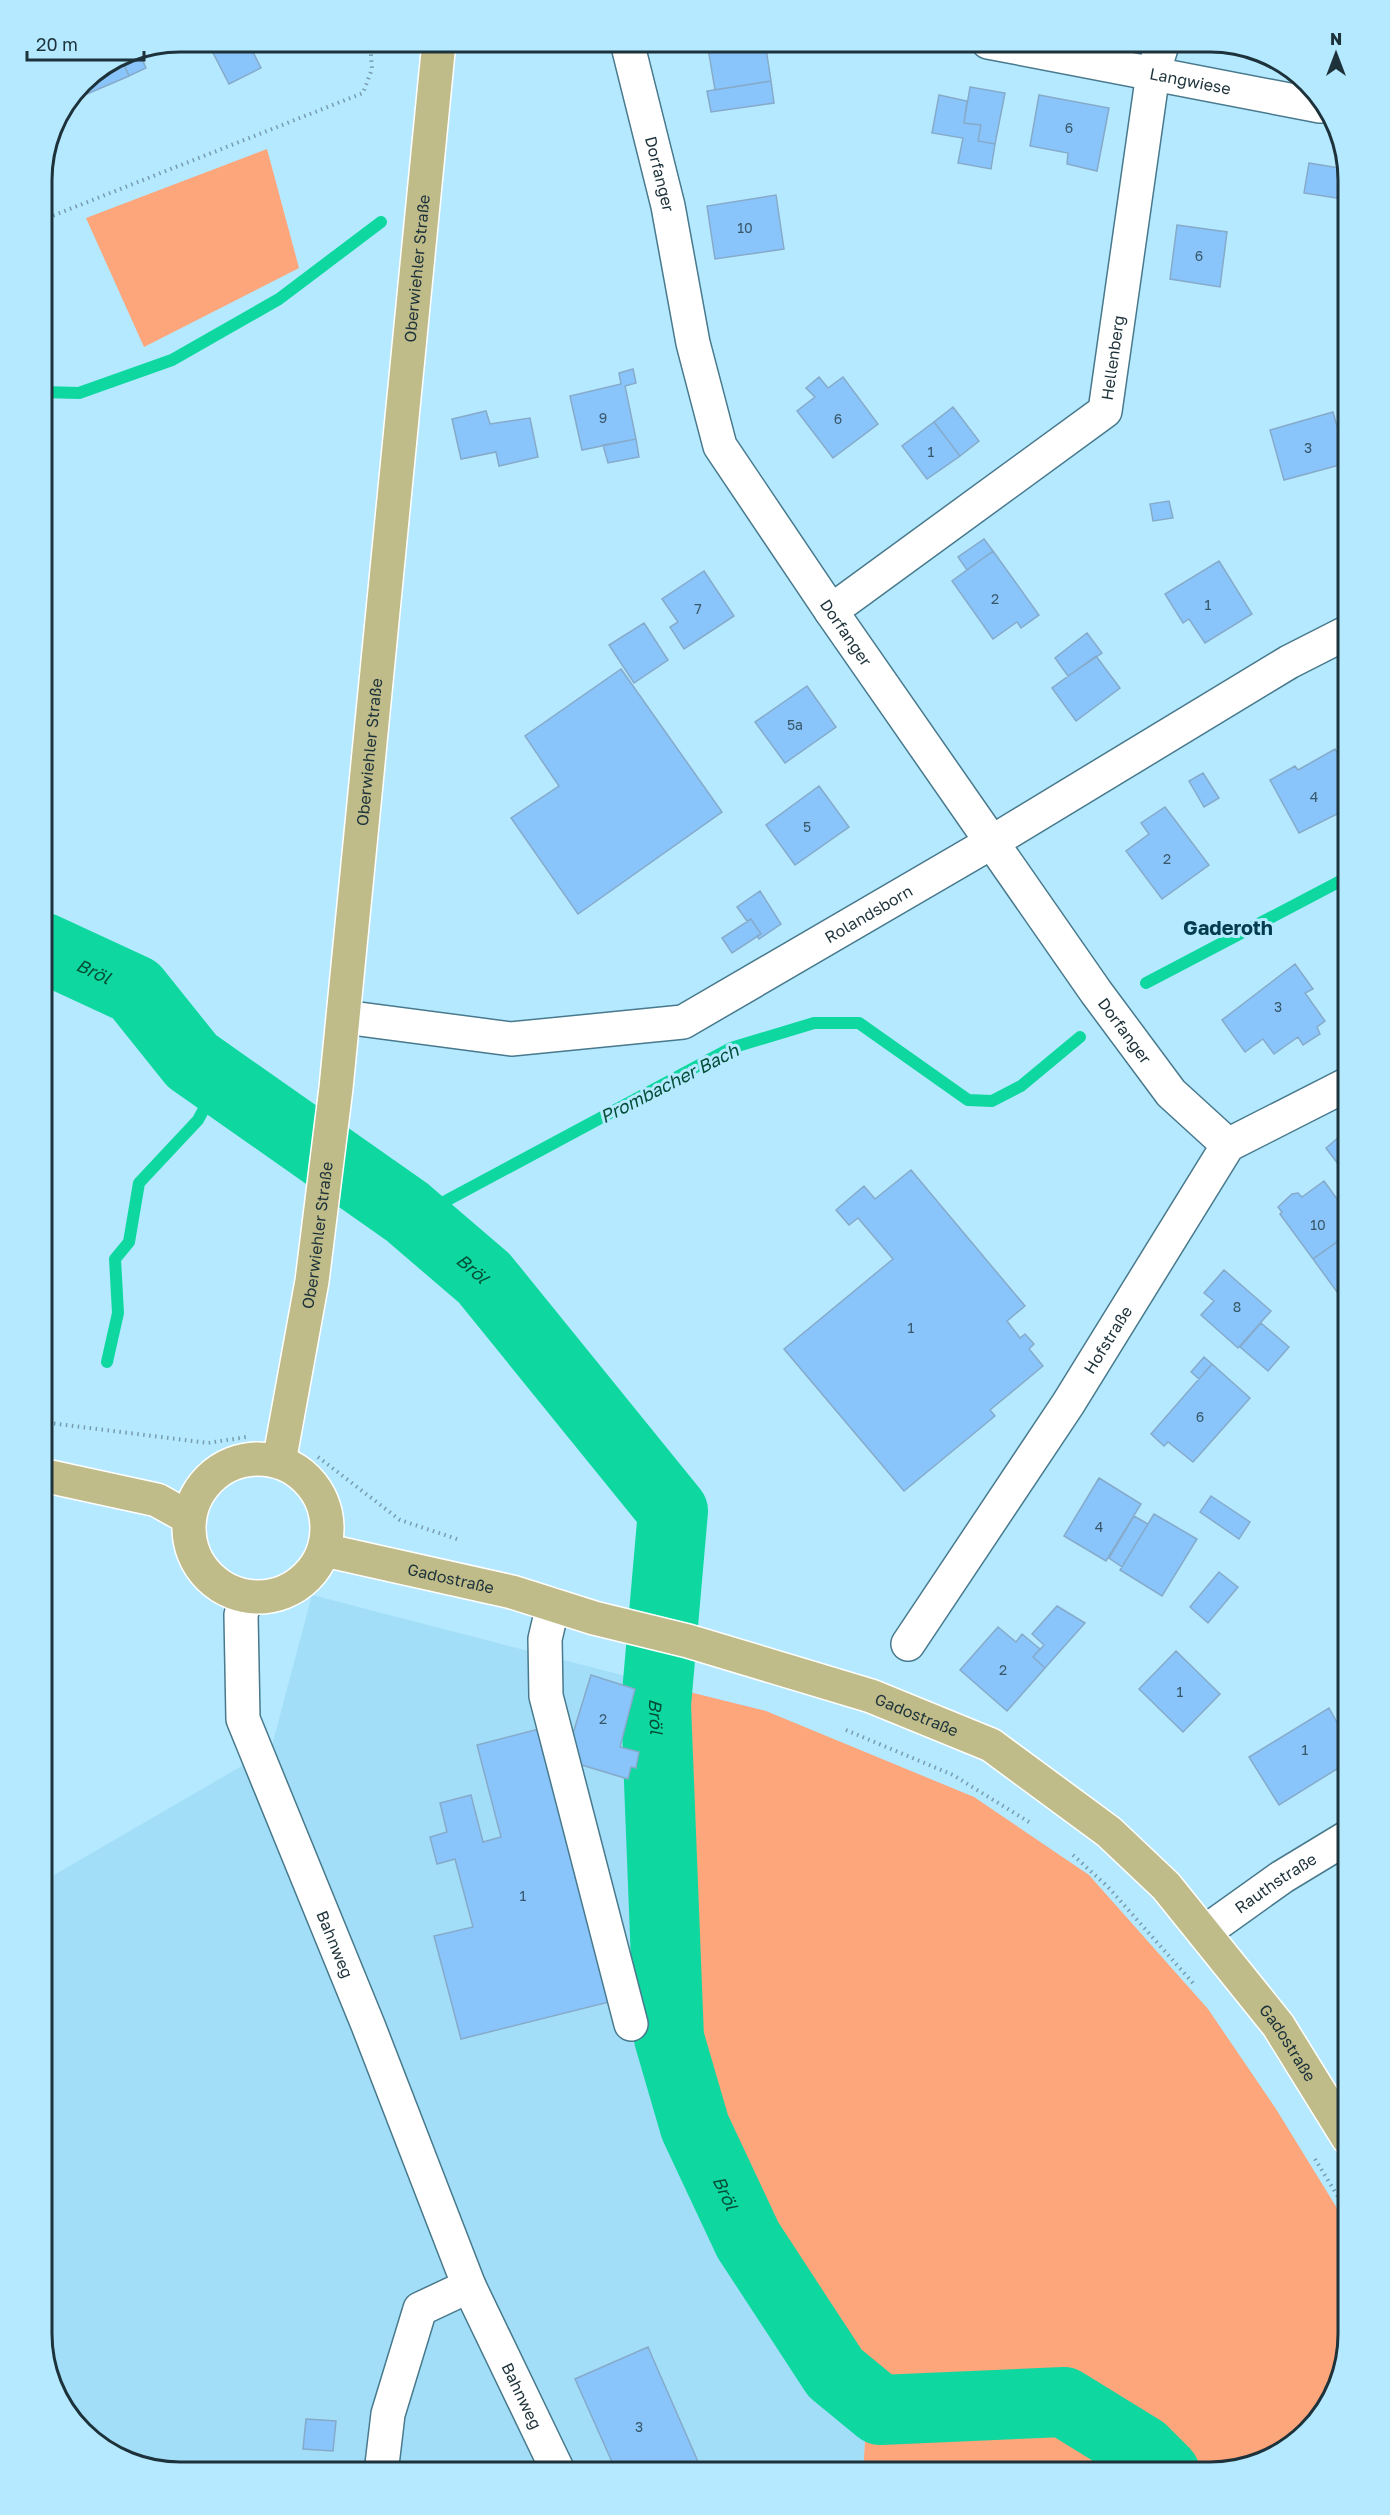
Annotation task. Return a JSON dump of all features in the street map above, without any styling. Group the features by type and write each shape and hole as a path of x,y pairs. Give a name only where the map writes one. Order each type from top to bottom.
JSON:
{"main road":[{"name":"Oberwiehler Straße","path":"279,1462 287,1430 312,1281 336,1088 438,53"},
{"path":"259,1458 279,1462 299,1471 315,1487 325,1507 328,1529 324,1550 315,1568 302,1582 285,1592 266,1597 246,1597 226,1589 209,1577 196,1559 189,1539 189,1518 195,1499 206,1482 221,1469 239,1461 259,1458"},
{"path":"52,1477 157,1500 189,1518"},
{"name":"Gadostraße","path":"324,1550 512,1592 594,1618 688,1641 871,1696 991,1745 1109,1832 1166,1886 1278,2025 1338,2123"}],"street":[{"name":"Dorfanger","path":"630,53 668,206 693,343 720,446 831,611 1096,992 1171,1093 1228,1145"},
{"name":"Langwiese","path":"1047,53 1312,104"},
{"name":"Hellenberg","path":"831,611 1105,411 1153,73 1159,53"},
{"name":"Rolandsborn","path":"344,1017 511,1039 683,1022 992,842 1289,662 1338,637"},
{"path":"1228,1145 1338,1089"},
{"name":"Hofstraße","path":"908,1644 1068,1404 1228,1145"},
{"name":"Bahnweg","path":"246,1597 241,1615 243,1719 368,2025 469,2286 554,2462"},
{"path":"553,1605 545,1639 546,1696 631,2024"},
{"name":"Rauthstraße","path":"1205,1932 1282,1877 1338,1843"},
{"path":"382,2462 388,2414 420,2309 469,2286"}],"path":[{"path":"53,216 363,93 372,69 371,53"},
{"path":"52,1423 208,1443 287,1430 345,1480 361,1488 400,1520 462,1540"},
{"path":"836,1726 953,1775 1037,1827"},
{"path":"1065,1847 1108,1887 1196,1987"},
{"path":"1311,2152 1338,2197"}],"shaded area":[{"path":"267,149 299,268 144,347 86,218"},
{"path":"312,1595 641,1680 666,2060 866,2426 864,2462 173,2462 140,2456 124,2449 96,2431 84,2419 62,2383 55,2359 52,2334 52,1876 271,1749"},
{"path":"641,1680 766,1711 974,1797 1089,1875 1208,2009 1276,2109 1338,2210 1338,2334 1328,2383 1316,2405 1294,2431 1258,2453 1234,2460 1209,2462 864,2462 866,2426 666,2060"}],"building":[{"path":"213,53 254,53 261,68 229,84"},
{"path":"709,53 767,53 771,81 715,90"},
{"path":"142,59 146,68 129,76 125,66"},
{"path":"125,66 129,76 87,94 96,84"},
{"path":"771,81 774,103 711,112 707,91"},
{"path":"970,87 1005,93 995,144 978,141 981,125 964,123"},
{"path":"939,95 967,101 964,123 981,125 978,141 995,144 991,169 958,163 963,138 932,133"},
{"path":"1039,95 1109,108 1097,171 1067,164 1068,153 1030,146"},
{"path":"1309,163 1336,167 1338,198 1304,193"},
{"path":"776,195 784,249 715,259 707,206"},
{"path":"1177,225 1227,232 1220,287 1170,279"},
{"path":"633,369 636,383 625,386 636,439 582,450 570,396 621,384 619,373"},
{"path":"819,377 828,388 843,377 878,424 833,458 797,411 815,397 806,388"},
{"path":"953,407 979,441 960,456 934,422"},
{"path":"486,411 490,424 530,418 538,457 499,466 496,452 461,459 452,419"},
{"path":"1333,412 1338,430 1338,465 1284,480 1270,430"},
{"path":"934,422 960,456 927,479 902,446"},
{"path":"636,439 639,457 608,463 603,445"},
{"path":"1169,501 1173,518 1153,521 1150,504"},
{"path":"984,539 993,551 967,570 958,557"},
{"path":"993,551 1039,615 1021,628 1017,622 993,639 952,581"},
{"path":"1219,561 1252,614 1205,643 1189,619 1183,623 1165,594"},
{"path":"704,571 734,616 684,649 670,627 678,622 662,599"},
{"path":"644,623 668,660 634,683 609,645"},
{"path":"1087,633 1102,653 1068,676 1055,658"},
{"path":"1096,656 1120,688 1076,721 1052,688"},
{"path":"621,669 722,812 578,914 511,818 559,786 525,736"},
{"path":"807,686 836,727 785,763 755,722"},
{"path":"1335,749 1338,754 1338,814 1299,833 1270,780 1295,766 1298,770"},
{"path":"1203,773 1219,798 1204,807 1189,781"},
{"path":"819,786 849,827 795,865 766,825"},
{"path":"1165,807 1209,865 1162,899 1126,851 1149,834 1141,823"},
{"path":"760,891 781,924 759,939 757,936 761,934 751,919 747,921 737,907"},
{"path":"751,919 761,934 732,953 722,938"},
{"path":"1295,964 1313,989 1305,993 1325,1021 1317,1027 1320,1034 1303,1045 1298,1037 1274,1054 1263,1039 1245,1052 1222,1020"},
{"path":"1338,1138 1338,1164 1326,1148"},
{"path":"911,1170 1025,1306 1007,1321 1020,1338 1025,1334 1034,1344 1029,1349 1043,1366 990,1410 995,1416 904,1491 784,1349 893,1259 858,1218 849,1225 836,1210 864,1186 875,1199"},
{"path":"1324,1181 1338,1200 1338,1241 1313,1259 1280,1214 1282,1212 1278,1207 1292,1194 1298,1193 1302,1197"},
{"path":"1338,1241 1338,1293 1313,1259"},
{"path":"1224,1270 1271,1311 1238,1348 1201,1315 1214,1301 1204,1293"},
{"path":"1261,1323 1289,1347 1268,1371 1240,1347"},
{"path":"1204,1357 1212,1364 1199,1379 1191,1372"},
{"path":"1212,1364 1250,1398 1193,1462 1168,1442 1164,1446 1151,1434"},
{"path":"1099,1478 1141,1504 1106,1561 1064,1536"},
{"path":"1211,1496 1250,1522 1239,1539 1200,1512"},
{"path":"1154,1514 1197,1539 1162,1596 1120,1570"},
{"path":"1134,1516 1148,1524 1122,1567 1109,1558"},
{"path":"1219,1572 1238,1587 1208,1623 1190,1607"},
{"path":"1057,1606 1085,1623 1045,1668 1033,1657 1044,1645 1032,1634"},
{"path":"998,1627 1016,1642 1022,1634 1040,1649 1033,1657 1045,1668 1007,1711 960,1670"},
{"path":"1176,1651 1220,1694 1183,1732 1139,1689"},
{"path":"591,1675 635,1689 620,1747 639,1752 636,1768 631,1767 628,1779 572,1762 567,1753"},
{"path":"1329,1708 1338,1724 1338,1768 1279,1805 1249,1757"},
{"path":"539,1729 609,2002 461,2039 434,1936 473,1927 455,1859 437,1864 430,1837 447,1832 440,1803 471,1795 483,1842 501,1837 477,1745"},
{"path":"648,2347 698,2462 612,2462 575,2379"},
{"path":"306,2419 336,2421 333,2451 303,2449"}],"waterway":[{"path":"53,392 79,393 172,360 279,299 381,222"},
{"name":"Prombacher Bach","path":"1146,983 1338,882"},
{"name":"Bröl","path":"53,952 135,990 192,1061 407,1212 484,1278 673,1511 656,1705 669,2038 695,2127 748,2240 835,2373 880,2410 1064,2402 1142,2450 1154,2462"},
{"name":"Prombacher Bach","path":"414,1218 731,1048 814,1023 859,1023 968,1100 992,1101 1021,1086 1080,1037"},
{"path":"107,1362 118,1313 115,1259 129,1242 139,1183 198,1120 220,1079"}],"district":[{"name":"Gaderoth","path":"1228,927"}]}
